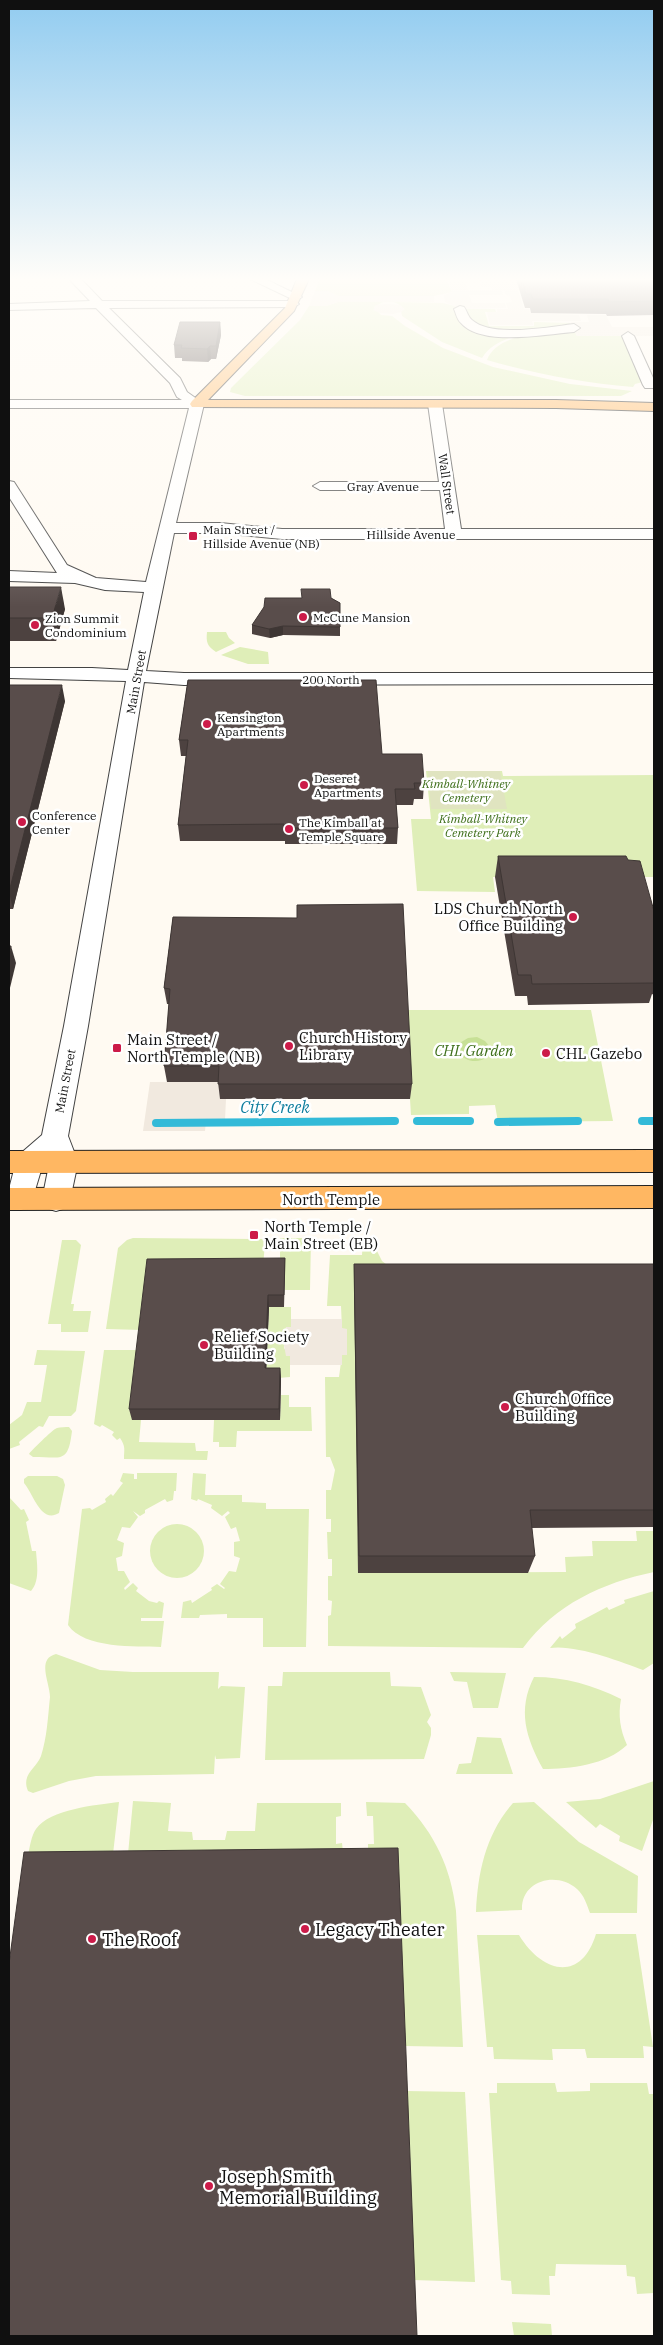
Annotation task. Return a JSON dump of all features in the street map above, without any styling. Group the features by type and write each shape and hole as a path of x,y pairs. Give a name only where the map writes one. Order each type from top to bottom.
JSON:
{"main road":[{"path":"197,404 213,388"},
{"path":"556,404 654,400"},
{"path":"197,404 556,404 654,407"},
{"path":"20,1162 654,1161"},
{"name":"North Temple","path":"14,1199 654,1198"}],"street":[{"path":"179,388 182,394 197,404"},
{"path":"9,404 197,404"},
{"name":"Main Street","path":"64,1162 55,1136 153,587 197,404"},
{"name":"Wall Street","path":"435,404 454,534"},
{"path":"9,485 61,568 74,578"},
{"name":"Gray Avenue","path":"320,486 447,486"},
{"name":"Hillside Avenue","path":"167,528 220,528 282,534 654,534"},
{"path":"9,576 74,578 108,586 153,587"},
{"name":"200 North","path":"9,673 184,679 654,679"},
{"path":"14,1199 20,1162 55,1136"},
{"path":"56,1200 64,1162"}],"green space":[{"path":"231,388 609,388 632,391 621,396 245,396 230,392"},
{"path":"207,632 226,632 235,643 216,652 208,644"},
{"path":"240,647 268,652 269,664 248,664 221,655"},
{"name":"Kimball-Whitney Cemetery Park","path":"426,771 502,771 503,776 654,775 654,877 493,877 495,892 417,891 411,819 431,819"},
{"name":"Kimball-Whitney Cemetery","path":"428,771 500,771 507,809 431,809"},
{"name":"CHL Garden","path":"167,1004 408,1010 591,1010 613,1121 498,1122 495,1105 469,1106 469,1114 411,1115 410,1099 220,1099 221,1082 167,1082 172,1005"},
{"name":"CHL Garden","path":"477,1037 485,1041 490,1047 488,1057 480,1061 467,1060 457,1051 458,1044 468,1038"},
{"path":"370,1237 382,1261 396,1272 358,1573 566,1572 565,1557 593,1556 592,1541 637,1541 636,1531 654,1531 654,1572 616,1582 581,1598 550,1619 523,1648 328,1646 328,1616 331,1615 332,1601 328,1600 328,1576 332,1576 332,1559 328,1559 327,1532 331,1532 331,1519 326,1519 326,1490 331,1490 335,1470 330,1457 326,1457 325,1377 339,1377 342,1355 347,1355 347,1329 342,1329 341,1306 327,1306 330,1255 362,1255 363,1238"},
{"path":"133,1238 265,1239 263,1270 142,1330 106,1329 118,1248 127,1240"},
{"path":"280,1238 311,1238 310,1290 285,1290 285,1271 280,1270"},
{"path":"62,1240 76,1240 81,1245 71,1304 74,1304 73,1311 91,1311 88,1332 61,1332 61,1324 48,1324"},
{"path":"269,1307 291,1307 291,1327 284,1335 284,1348 290,1356 290,1377 266,1379"},
{"path":"37,1350 85,1351 76,1411 71,1416 49,1416 43,1427 39,1426 19,1442 20,1445 9,1449 9,1425 22,1415 27,1402 41,1402 47,1365 34,1365"},
{"path":"104,1350 140,1350 132,1420 141,1420 139,1442 195,1443 196,1451 208,1451 207,1460 124,1459 124,1446 120,1438 117,1440 112,1435 114,1432 102,1425 100,1427 94,1424"},
{"path":"281,1395 289,1395 289,1407 311,1407 312,1431 237,1431 236,1447 219,1447 219,1442 213,1442 214,1420 280,1420"},
{"path":"69,1427 72,1431 66,1454 57,1457 33,1457 29,1454 55,1429"},
{"path":"123,1473 134,1474 134,1479 137,1479 137,1473 177,1473 176,1491 174,1491 173,1500 167,1502 165,1499 145,1510 145,1513 140,1516 133,1511 138,1517 130,1528 122,1527 117,1540 124,1543 122,1556 116,1558 118,1571 124,1571 130,1582 124,1588 125,1590 133,1583 138,1588 136,1591 149,1601 164,1603 162,1618 141,1618 141,1621 164,1621 161,1647 111,1645 98,1642 76,1633 68,1625 82,1509 90,1508 92,1510 106,1502 105,1499 111,1494 113,1496 123,1483 120,1481"},
{"path":"193,1473 206,1474 205,1495 242,1495 242,1502 266,1503 266,1509 309,1509 306,1647 263,1647 263,1618 227,1618 227,1614 200,1615 199,1618 181,1618 183,1602 191,1600 192,1603 212,1590 211,1588 217,1584 225,1588 220,1584 229,1571 236,1572 240,1558 234,1556 234,1542 240,1541 236,1527 231,1529 225,1517 230,1513 228,1511 222,1516 211,1508 212,1505 198,1499 197,1501 191,1499"},
{"path":"28,1476 57,1476 63,1479 65,1485 59,1513 47,1515 38,1507 24,1483 24,1479"},
{"path":"9,1497 21,1510 24,1509 29,1520 26,1522 32,1551 36,1551 37,1567 36,1582 31,1591 9,1583"},
{"path":"177,1524 187,1526 196,1532 202,1541 204,1551 202,1561 196,1570 187,1576 177,1578 167,1576 158,1570 152,1561 150,1551 152,1541 158,1532 167,1526"},
{"path":"654,1591 654,1663 643,1670 584,1651 560,1647 550,1648 560,1636 562,1639 576,1628 575,1624 607,1607 609,1610 625,1603 624,1600"},
{"path":"56,1654 100,1670 219,1672 218,1689 221,1686 245,1687 240,1758 216,1759 215,1755 214,1774 96,1776 69,1781 33,1793 28,1791 26,1780 39,1761 46,1734 50,1697 45,1666 50,1657"},
{"path":"283,1672 390,1672 391,1686 421,1687 431,1715 427,1722 431,1728 431,1735 424,1759 265,1760 268,1686 282,1686"},
{"path":"450,1672 506,1673 498,1708 473,1708 467,1682 454,1681"},
{"path":"534,1677 557,1678 579,1683 621,1699 620,1722 627,1745 609,1757 587,1765 543,1769 532,1746 526,1724 526,1701"},
{"path":"477,1737 501,1738 513,1774 456,1774 459,1764 471,1763"},
{"path":"654,1781 654,1817 642,1851 619,1841 620,1836 600,1824 596,1828 566,1802 600,1799"},
{"path":"133,1801 171,1803 168,1831 192,1832 193,1840 225,1840 227,1831 255,1831 257,1803 341,1803 341,1816 336,1817 336,1844 342,1843 343,1852 128,1854"},
{"path":"119,1802 113,1854 28,1855 34,1832 43,1822 62,1812"},
{"path":"366,1802 405,1803 433,1839 446,1866 454,1895 456,1911 463,2047 404,2046 368,1851 368,1844 374,1844 373,1816 367,1816"},
{"path":"534,1802 579,1842 638,1876 637,1913 590,1913 579,1891 560,1880 542,1881 534,1885 527,1892 523,1900 522,1910 476,1912 481,1868 496,1827 513,1803"},
{"path":"596,1934 636,1934 653,2047 643,2046 644,2058 587,2058 585,2049 552,2049 553,2060 494,2059 493,2047 487,2047 477,1935 519,1935 528,1948 539,1958 561,1967 571,1966 581,1960 589,1950"},
{"path":"497,2083 555,2083 557,2092 590,2091 590,2083 647,2083 649,2094 654,2094 654,2293 637,2294 635,2277 627,2276 626,2265 556,2264 555,2276 549,2276 550,2295 512,2294 511,2281 501,2280 489,2093 497,2093"},
{"path":"406,2091 465,2092 475,2282 413,2280"},
{"path":"512,2322 551,2324 552,2336 514,2336"}],"shaded area":[{"path":"150,1082 221,1082 220,1099 226,1099 225,1120 206,1121 205,1131 143,1131"},
{"path":"291,1319 342,1319 342,1328 347,1329 347,1355 342,1355 342,1365 290,1365 290,1356 286,1356 283,1340 286,1327 291,1327"}],"building":[{"path":"9,587 61,587 52,618 9,618"},
{"name":"McCune Mansion","path":"301,589 330,589 331,598 340,603 340,627 283,626 269,629 252,625 264,607 265,598 302,598"},
{"path":"188,680 376,680 382,754 422,754 424,783 414,783 415,789 395,789 398,828 284,828 284,824 178,825 188,740 179,740"},
{"name":"Conference Center","path":"9,685 62,685 9,892"},
{"name":"LDS Church North Office Building","path":"498,856 626,856 628,860 640,861 654,911 654,983 532,984 531,975 518,975"},
{"name":"Church History Library","path":"403,904 412,1084 218,1084 219,1066 164,1066 170,989 164,988 173,917 297,918 297,905"},
{"name":"Relief Society Building","path":"285,1258 284,1295 268,1295 265,1368 280,1368 279,1409 129,1409 147,1259"},
{"name":"Church Office Building","path":"354,1264 654,1264 654,1510 530,1510 535,1556 359,1556"},
{"name":"Joseph Smith Memorial Building","path":"398,1848 417,2336 9,2336 9,1964 24,1852"}],"waterway":[{"name":"City Creek","path":"156,1123 395,1121"},
{"name":"City Creek","path":"417,1121 470,1121"},
{"name":"City Creek","path":"498,1122 578,1121"},
{"name":"City Creek","path":"642,1121 654,1121"}],"place":[{"name":"Main Street / Hillside Avenue (NB)","path":"193,536"},
{"name":"McCune Mansion","path":"303,617"},
{"name":"Zion Summit Condominium","path":"35,625"},
{"name":"Kensington Apartments","path":"207,724"},
{"name":"Deseret Apartments","path":"304,785"},
{"name":"Conference Center","path":"22,822"},
{"name":"The Kimball at Temple Square","path":"289,829"},
{"name":"LDS Church North Office Building","path":"573,917"},
{"name":"Church History Library","path":"289,1046"},
{"name":"Main Street / North Temple (NB)","path":"117,1048"},
{"name":"CHL Gazebo","path":"546,1053"},
{"name":"North Temple / Main Street (EB)","path":"254,1235"},
{"name":"Relief Society Building","path":"204,1345"},
{"name":"Church Office Building","path":"505,1407"},
{"name":"Legacy Theater","path":"305,1929"},
{"name":"The Roof","path":"92,1939"},
{"name":"Joseph Smith Memorial Building","path":"209,2186"}]}
